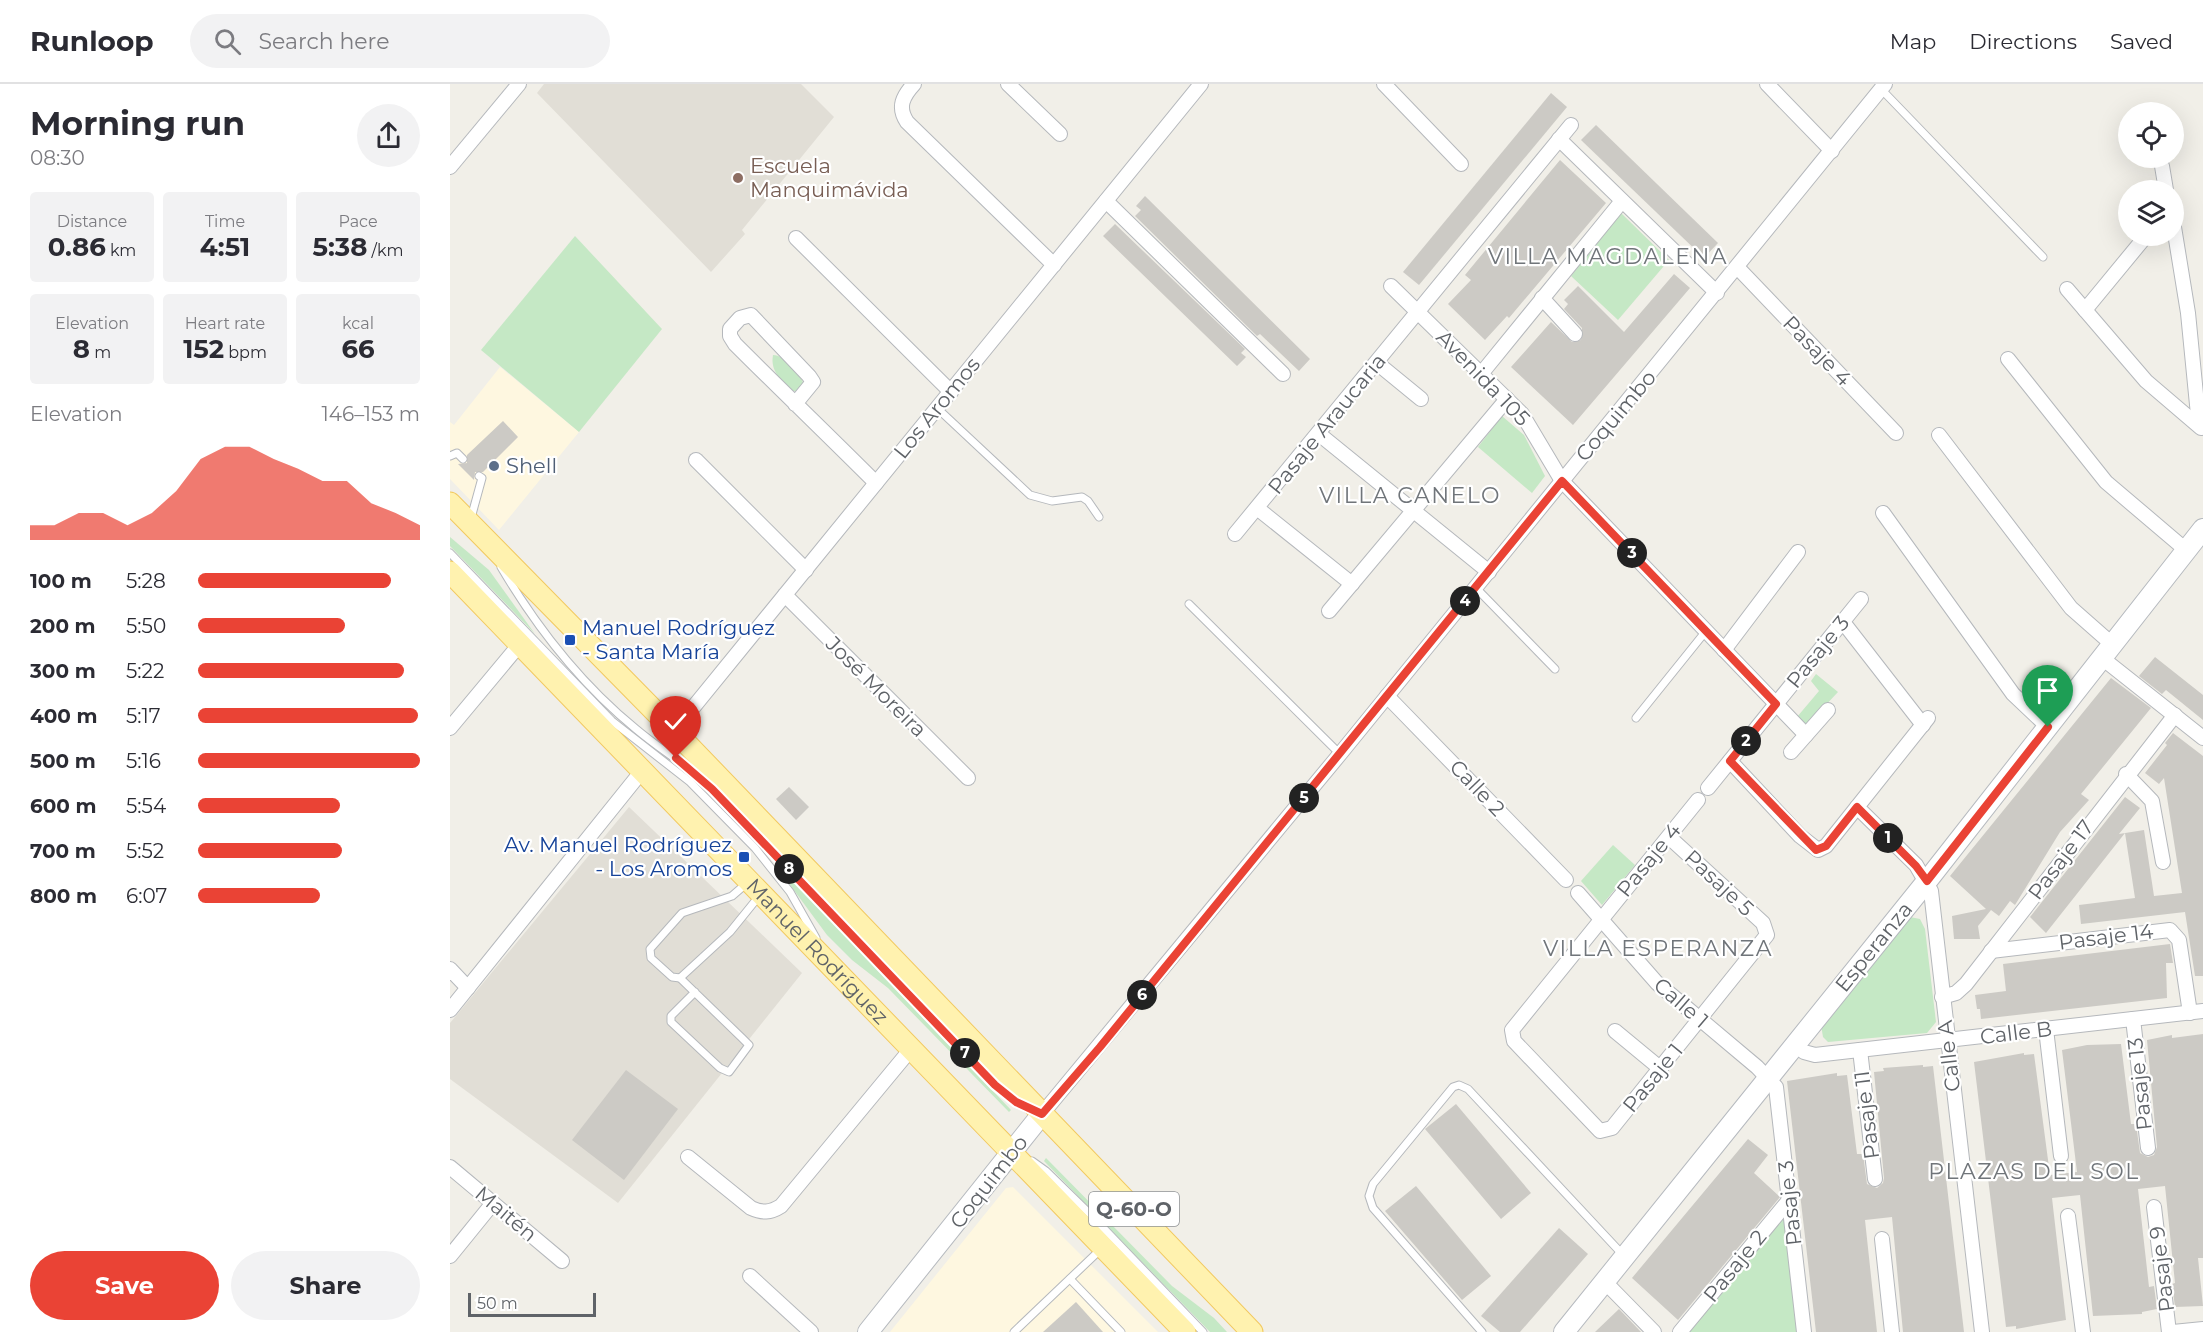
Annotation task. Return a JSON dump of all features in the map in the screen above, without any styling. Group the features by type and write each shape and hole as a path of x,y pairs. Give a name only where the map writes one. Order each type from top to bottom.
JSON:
{"main road":[{"name":"Q-60-O","path":"450,503 674,731 1252,1332"},
{"name":"Manuel Rodríguez","path":"450,572 1185,1332"}],"street":[{"path":"450,167 519,84"},
{"path":"914,84 902,100 902,111 907,122 1054,265"},
{"path":"1008,84 1060,134"},
{"name":"Los Aromos","path":"674,731 1201,84"},
{"path":"1384,84 1461,164"},
{"path":"1767,84 1832,151"},
{"name":"Coquimbo","path":"874,1330 1042,1114 1388,696 1883,87"},
{"name":"Pasaje Araucaria","path":"1235,534 1571,125"},
{"path":"1559,139 1717,293"},
{"path":"1106,201 1283,374"},
{"path":"1481,374 1622,201"},
{"path":"796,238 951,392"},
{"path":"2085,310 2138,246"},
{"path":"2177,246 2188,313 2201,427"},
{"name":"Pasaje 4","path":"1738,268 1896,434"},
{"name":"Avenida 105","path":"1391,286 1530,424 1562,481"},
{"path":"2067,289 2146,381 2201,427"},
{"path":"1542,298 1575,334"},
{"path":"795,404 809,390 813,382 752,315 740,318 730,329 730,336 735,344 795,404 876,483"},
{"path":"2008,359 2106,483 2186,550"},
{"path":"1377,363 1421,399"},
{"path":"1329,611 1507,399"},
{"path":"1319,434 1489,572"},
{"path":"1939,435 2071,608 2108,652 2203,738"},
{"path":"696,460 806,570"},
{"name":"Pasaje 3","path":"1562,481 1776,704"},
{"path":"1257,508 1352,584"},
{"path":"1883,513 2013,694 2048,727"},
{"name":"Esperanza","path":"1563,1332 1927,881 2203,529"},
{"path":"1724,650 1798,552"},
{"name":"José Moreira","path":"784,595 968,778"},
{"name":"Pasaje 3","path":"1708,788 1861,599"},
{"path":"1730,761 1800,836 1818,850 1826,846 1925,722 1843,622"},
{"path":"450,729 520,644"},
{"name":"Calle 2","path":"1388,696 1566,880"},
{"path":"1776,704 1806,735"},
{"path":"1791,752 1828,710"},
{"name":"Pasaje 17","path":"1942,997 1961,989 2126,774 2175,715"},
{"path":"450,1010 642,771"},
{"path":"2126,774 2152,801 2163,862"},
{"name":"Pasaje 4","path":"1600,921 1698,800"},
{"name":"Calle A","path":"1857,807 1916,866 1927,881 1932,897 1982,1332"},
{"name":"Pasaje 5","path":"1669,837 1763,923 1767,930"},
{"name":"Calle 1","path":"1578,893 1600,921 1657,983 1768,1078"},
{"name":"Pasaje 1","path":"1600,921 1511,1033 1514,1041 1596,1129 1604,1132 1612,1128 1661,1069 1765,939 1767,930"},
{"name":"Pasaje 14","path":"1991,951 2170,930 2179,940 2197,1012"},
{"path":"450,969 468,988"},
{"name":"Calle B","path":"1795,1045 1810,1054 1860,1050 2197,1012"},
{"name":"Pasaje 13","path":"2133,1019 2148,1148"},
{"path":"2046,1029 2061,1156"},
{"path":"1615,1031 1661,1069"},
{"path":"688,1157 751,1208 758,1212 774,1211 781,1206 911,1049"},
{"name":"Pasaje 11","path":"1860,1050 1875,1179"},
{"name":"Pasaje 3","path":"1768,1078 1776,1087 1779,1099 1804,1332"},
{"name":"Maitén","path":"450,1167 562,1261"},
{"name":"Pasaje 2","path":"1680,1332 1790,1199"},
{"path":"450,1256 493,1203"},
{"name":"Pasaje 9","path":"2154,1207 2171,1332"},
{"path":"2068,1216 2083,1332"},
{"path":"1882,1239 1892,1332"},
{"path":"750,1276 810,1332"},
{"path":"1604,1281 1654,1332"},
{"path":"2171,1332 2203,1329"}],"lane":[{"path":"1883,87 2043,257"},
{"path":"937,408 1030,495 1052,501 1082,496 1099,517"},
{"path":"450,456 458,453 463,459"},
{"path":"479,476 482,478 477,530 539,628 626,721 691,770 712,789 1004,1093 1023,1106 1042,1114"},
{"path":"450,553 612,721 690,782 761,854 790,892 842,978"},
{"path":"1476,588 1555,669"},
{"path":"1189,604 1340,754"},
{"path":"1636,718 1706,631"},
{"path":"695,992 671,1016 671,1022 720,1068 729,1072 749,1045 695,992 680,978 672,977 651,958 650,949 682,913 755,888"},
{"path":"680,978 730,932 755,888"},
{"path":"1482,1332 1370,1202 1373,1184 1453,1087 1459,1085 1468,1089 1624,1256"},
{"path":"1013,1154 1046,1171 1203,1332"},
{"path":"1014,1332 1103,1247"},
{"path":"1070,1280 1121,1332"},
{"path":"1226,1305 1238,1332"}],"shaded area":[{"path":"544,84 801,84 834,117 742,230 745,234 711,272 537,93"},
{"path":"500,367 579,432 499,530 450,479 450,422 454,425"},
{"path":"629,807 802,973 618,1203 450,1079 450,1023"},
{"path":"1013,1187 1158,1332 890,1332 1006,1188"}],"green space":[{"path":"1621,213 1669,260 1618,320 1571,276"},
{"path":"575,236 662,329 579,432 481,350"},
{"path":"773,355 782,358 799,375 804,384 799,391 793,391 777,375 773,366"},
{"path":"1502,416 1524,435 1545,476 1532,493 1478,447"},
{"path":"450,537 489,570 535,634 450,546"},
{"path":"1816,674 1838,692 1806,726 1797,717 1819,691 1811,681"},
{"path":"1613,845 1635,865 1602,905 1581,881"},
{"path":"784,872 1011,1110 1009,1112 888,988 852,960 827,935 782,874"},
{"path":"1910,917 1920,919 1925,929 1936,1022 1927,1033 1828,1042 1823,1037 1821,1025"},
{"path":"1046,1158 1172,1286 1214,1318 1227,1332 1210,1332 1044,1161"},
{"path":"1779,1218 1786,1220 1798,1332 1687,1332"}],"building":[{"path":"1551,93 1567,107 1419,285 1403,272"},
{"path":"1596,125 1718,243 1704,258 1581,140"},
{"path":"1560,160 1606,203 1509,318 1507,316 1485,340 1448,304 1471,280 1465,275"},
{"path":"1145,196 1310,359 1299,371 1260,334 1257,336 1135,216 1141,210 1136,206"},
{"path":"1115,224 1245,349 1241,353 1246,357 1237,366 1103,236"},
{"path":"1674,274 1690,288 1573,425 1511,367 1551,322 1572,342 1581,340 1582,328 1564,309 1568,304 1564,300 1578,286 1624,332"},
{"path":"503,421 518,437 483,472 475,472 474,480 458,464 467,463 467,455"},
{"path":"2155,657 2203,695 2203,720 2166,690 2162,694 2139,676"},
{"path":"2111,678 2151,708 2081,794 2089,800 2060,832 2015,905 2010,901 1999,916 1991,910 1978,926 1980,939 1954,939 1952,916 1986,909 1950,876"},
{"path":"2173,733 2203,756 2203,976 2195,976 2185,912 2081,924 2079,905 2135,898 2125,833 2144,830 2154,896 2182,893 2164,778 2159,784 2145,773 2167,745 2165,743"},
{"path":"789,787 809,807 796,820 776,799"},
{"path":"2125,797 2140,808 2119,834 2125,833 2046,933 2030,917"},
{"path":"2170,944 2173,963 2166,963 2167,998 1981,1019 1980,1009 1977,1009 1975,995 2006,991 2003,964"},
{"path":"2203,1034 2203,1258 2198,1258 2203,1306 2175,1307 2172,1284 2175,1283 2165,1186 2138,1189 2149,1287 2154,1286 2157,1309 2142,1312 2142,1314 2093,1316 2080,1195 2052,1198 2066,1320 2016,1329 2016,1326 2006,1327 1974,1062 2024,1053 2024,1055 2034,1054 2050,1175 2077,1172 2062,1050 2087,1045 2121,1044 2131,1124 2136,1124 2140,1153 2148,1157 2154,1155 2157,1147 2147,1040 2172,1035 2172,1038"},
{"path":"1923,1065 1923,1067 1933,1066 1964,1332 1903,1332 1892,1217 1865,1220 1877,1332 1816,1332 1787,1081 1837,1073 1837,1076 1847,1075 1857,1154 1863,1154 1867,1184 1877,1188 1883,1183 1884,1178 1874,1072 1884,1071 1883,1068"},
{"path":"626,1070 678,1109 624,1180 572,1140"},
{"path":"1456,1104 1531,1193 1501,1219 1425,1129"},
{"path":"1748,1139 1768,1155 1754,1173 1780,1197 1678,1320 1632,1278"},
{"path":"1416,1186 1491,1276 1462,1300 1385,1211"},
{"path":"1559,1228 1588,1254 1520,1332 1500,1332 1481,1316"},
{"path":"1076,1302 1103,1332 1043,1332"},
{"path":"1619,1309 1641,1332 1595,1332"}],"place":[{"name":"Escuela Manquimávida","path":"738,178"},
{"name":"Shell","path":"494,466"},
{"name":"Manuel Rodríguez - Santa María","path":"570,640"},
{"name":"Av. Manuel Rodríguez - Los Aromos","path":"744,857"}],"district":[{"name":"VILLA MAGDALENA","path":"1608,256"},
{"name":"VILLA CANELO","path":"1410,495"},
{"name":"VILLA ESPERANZA","path":"1658,948"},
{"name":"PLAZAS DEL SOL","path":"2034,1171"}],"route":[{"path":"676,758 712,789 995,1085 1016,1102 1042,1114 1100,1047 1562,481 1776,704 1730,761 1812,848 1818,850 1826,846 1857,807 1916,866 1927,881 2048,727"}]}
